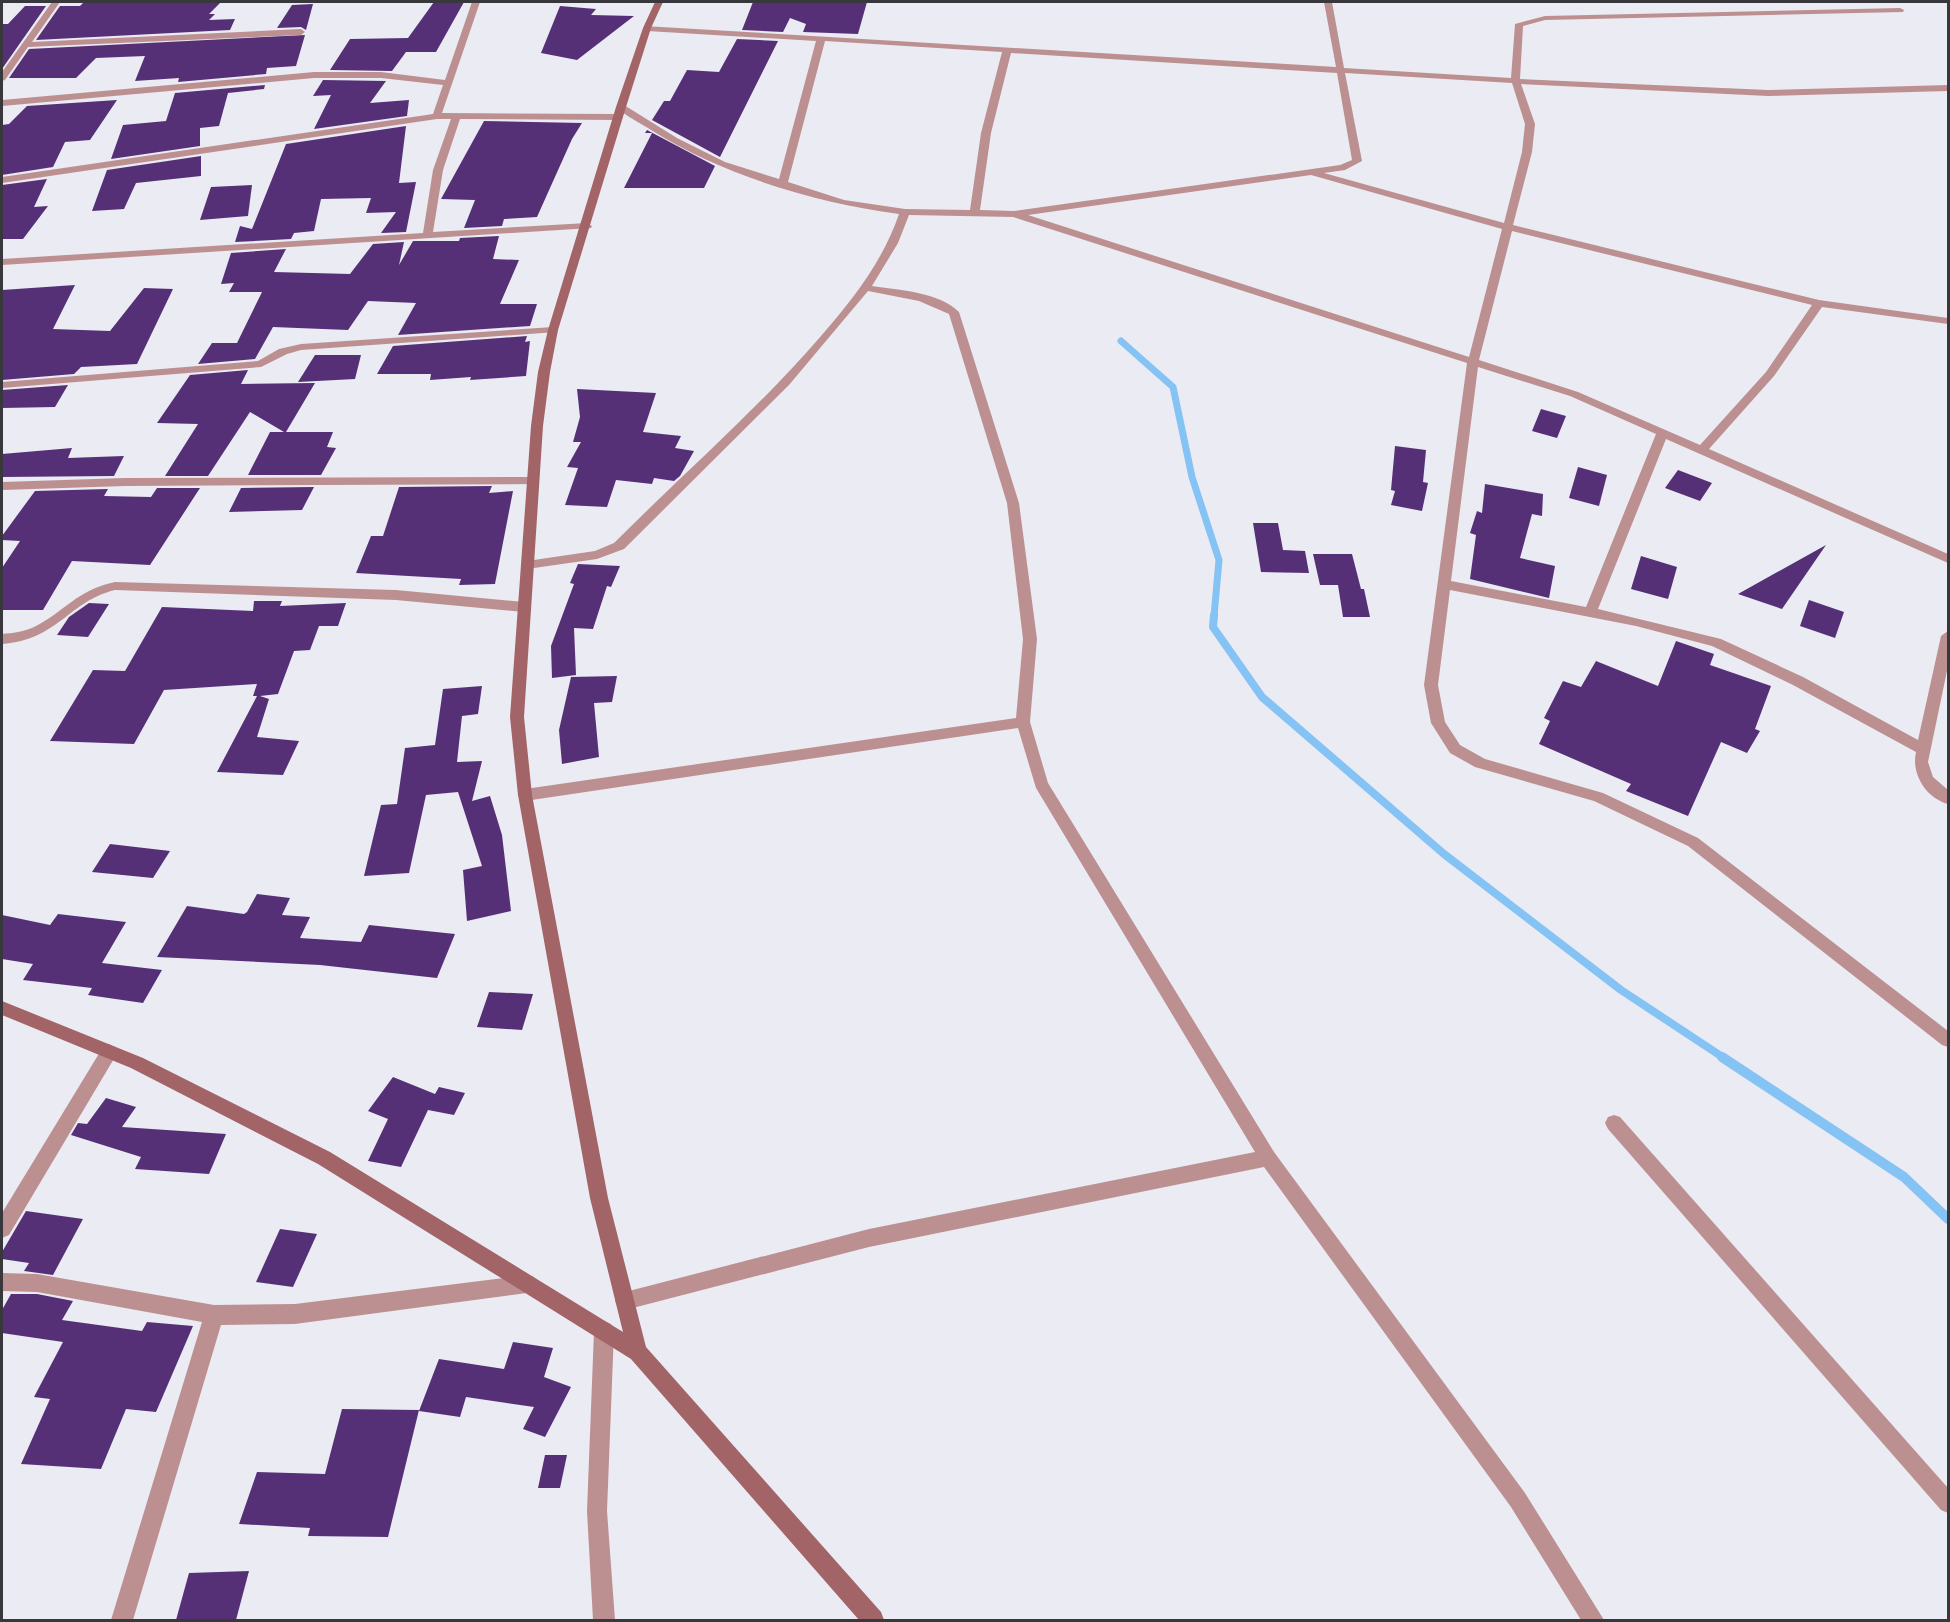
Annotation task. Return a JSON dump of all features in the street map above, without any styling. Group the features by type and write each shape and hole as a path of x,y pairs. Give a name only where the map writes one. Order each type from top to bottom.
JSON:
{"street":[{"path":"2,78 56,2"},
{"path":"437,116 476,2"},
{"path":"638,1352 599,1198 525,795 517,717 537,426 553,330 647,28 659,2"},
{"path":"2,180 437,116 620,112 722,164 843,203 905,212 1014,214 1342,168 1357,161 1328,2"},
{"path":"1900,10 1529,19 1519,24 1515,80 1530,124 1527,152 1473,362 1431,685 1438,723 1455,749 1480,763 1598,797 1693,842 1948,1040"},
{"path":"647,28 1630,88 1768,93 1948,88"},
{"path":"25,45 301,32"},
{"path":"783,184 821,39"},
{"path":"975,212 986,133 1007,50"},
{"path":"2,103 314,75 381,75 449,83"},
{"path":"428,235 438,170 457,115"},
{"path":"1306,172 1508,227 1819,303 1948,321"},
{"path":"527,565 597,555 619,546 801,368 866,288 897,236 905,212"},
{"path":"1014,214 1574,394 1948,559"},
{"path":"2,262 587,226"},
{"path":"866,288 941,303 954,312 1013,503 1030,639 1023,723 1041,784 1268,1158 1518,1500 1593,1620"},
{"path":"1702,450 1770,374 1819,303"},
{"path":"2,385 261,364 283,351 301,347 553,330"},
{"path":"1590,612 1662,433"},
{"path":"2,486 125,482 533,481"},
{"path":"1444,584 1590,612 1716,642 1798,681 1924,750"},
{"path":"2,639 44,630 85,595 101,587 115,586 396,595 524,607"},
{"path":"1948,636 1921,762 1926,780 1948,798"},
{"path":"525,795 1023,723"},
{"path":"2,1008 109,1052 324,1158 638,1352 873,1620"},
{"path":"2,1228 109,1052"},
{"path":"1614,1124 1948,1503"},
{"path":"625,1301 869,1238 1268,1158"},
{"path":"2,1282 37,1283 214,1315 295,1314 527,1284"},
{"path":"122,1620 214,1315"},
{"path":"604,1331 597,1511 604,1620"}],"building":[{"path":"84,2 221,2 209,14 215,14 209,20 235,19 230,30 36,40 60,6 80,6"},
{"path":"434,2 464,2 436,52 406,52 392,71 330,70 350,39 408,38"},
{"path":"753,2 867,2 858,34 803,32 806,24 790,18 783,32 742,30"},
{"path":"313,4 306,30 301,27 277,28 292,5"},
{"path":"25,6 46,6 2,69 2,24 8,24"},
{"path":"560,6 596,9 591,15 634,16 577,60 541,53"},
{"path":"305,35 296,66 267,68 266,74 178,82 179,78 135,81 145,56 96,58 76,78 9,78 29,49"},
{"path":"737,39 778,41 720,157 652,120 664,101 670,101 687,70 719,72"},
{"path":"323,80 386,81 370,103 409,100 407,116 314,129 331,95 313,96"},
{"path":"265,85 264,89 228,93 219,126 200,128 200,146 111,159 123,125 166,121 175,93"},
{"path":"117,100 90,140 65,142 53,167 2,175 2,125 9,124 27,106"},
{"path":"484,121 582,123 572,139 537,217 504,219 502,226 464,228 475,200 441,199"},
{"path":"406,126 399,183 416,182 406,232 381,233 396,212 366,213 371,198 321,199 314,231 294,233 291,239 235,242 240,226 252,229 286,144"},
{"path":"647,130 715,166 704,188 624,188 652,133 645,133"},
{"path":"201,156 201,176 136,183 124,209 92,211 107,170"},
{"path":"47,179 34,207 48,206 23,239 2,239 2,185"},
{"path":"252,185 248,216 200,220 211,187"},
{"path":"499,236 493,259 519,260 500,304 537,304 530,326 398,335 416,303 368,301 348,330 273,327 255,359 198,364 212,343 237,343 262,292 229,292 234,283 221,284 231,253 286,249 274,272 350,274 373,244 404,242 399,265 413,241 459,241 460,238"},
{"path":"75,285 53,329 110,331 144,288 173,289 137,364 81,367 74,374 2,380 2,290"},
{"path":"527,336 525,342 530,341 526,376 430,380 431,374 377,374 393,346"},
{"path":"315,355 361,355 355,379 298,382"},
{"path":"248,370 241,384 315,383 286,432 333,432 327,447 336,448 321,475 248,475 270,432 284,432 250,412 208,476 165,476 198,424 157,423 190,375"},
{"path":"68,385 55,407 2,408 2,390"},
{"path":"577,389 656,393 643,432 681,436 675,448 694,451 680,476 674,481 654,478 652,484 616,480 607,507 565,505 578,468 567,467 581,442 573,442 580,417"},
{"path":"1541,409 1566,416 1557,438 1532,431"},
{"path":"1395,446 1426,450 1423,482 1428,483 1422,511 1391,505 1395,491 1391,490"},
{"path":"72,448 68,458 124,456 114,476 2,477 2,454"},
{"path":"1578,467 1607,475 1599,506 1569,498"},
{"path":"1678,470 1712,483 1700,501 1665,488"},
{"path":"1485,484 1543,494 1542,516 1532,514 1520,558 1555,566 1549,598 1470,579 1476,535 1470,533 1477,511 1482,513"},
{"path":"492,486 489,493 513,491 495,584 459,585 461,579 356,573 371,536 383,536 399,487"},
{"path":"314,487 302,510 229,512 241,488"},
{"path":"157,488 200,488 150,565 72,561 43,610 2,610 2,568 20,541 2,540 2,536 35,491 108,489 104,496 151,497"},
{"path":"1253,523 1278,523 1283,550 1305,551 1309,573 1261,572"},
{"path":"1826,545 1782,609 1738,594"},
{"path":"1313,554 1352,554 1361,589 1364,589 1370,617 1343,617 1338,585 1320,585"},
{"path":"1641,556 1677,567 1668,599 1631,589"},
{"path":"578,564 620,566 611,587 607,586 593,629 574,628 576,675 552,678 551,646 574,584 570,583"},
{"path":"1809,600 1844,612 1835,638 1800,626"},
{"path":"254,601 282,601 280,606 346,603 338,626 319,626 310,650 294,651 278,694 260,696 269,699 257,737 299,741 283,775 217,772 257,696 253,696 257,684 164,690 134,744 50,741 93,670 125,671 162,607 253,611"},
{"path":"89,603 109,604 88,637 57,635 69,617"},
{"path":"1676,641 1714,654 1710,665 1771,686 1755,729 1760,731 1747,753 1721,742 1688,816 1626,791 1631,784 1539,744 1550,721 1544,718 1563,681 1581,687 1596,661 1658,686"},
{"path":"617,676 612,702 594,703 599,757 562,764 559,730 571,677"},
{"path":"482,686 478,714 462,716 457,762 482,761 472,801 490,796 502,835 511,911 467,921 463,870 482,866 458,792 426,795 409,873 364,876 381,805 397,804 405,748 435,745 443,689"},
{"path":"110,844 170,851 153,878 92,872"},
{"path":"257,894 290,898 282,915 310,917 300,938 361,942 369,925 455,934 437,978 320,965 157,957 187,906 244,914"},
{"path":"58,914 126,922 102,963 162,970 143,1003 88,995 92,988 23,980 33,964 2,959 2,915 50,925"},
{"path":"489,992 533,994 522,1030 477,1027"},
{"path":"393,1077 435,1094 439,1087 465,1093 454,1115 428,1110 401,1167 368,1161 388,1119 368,1111"},
{"path":"106,1098 136,1107 122,1127 226,1134 209,1174 135,1169 141,1157 71,1135 78,1123 87,1124"},
{"path":"26,1211 83,1219 53,1275 24,1271 29,1263 2,1259 2,1252"},
{"path":"280,1229 317,1234 293,1287 256,1282"},
{"path":"11,1294 37,1294 73,1301 62,1320 142,1331 147,1322 193,1326 156,1412 126,1409 101,1469 21,1464 50,1399 34,1397 63,1342 2,1333 2,1310"},
{"path":"513,1342 553,1348 544,1377 571,1387 545,1437 523,1429 534,1407 466,1397 460,1417 419,1411 439,1359 504,1369"},
{"path":"342,1409 419,1410 388,1537 308,1536 310,1528 239,1524 257,1472 325,1474"},
{"path":"545,1455 567,1455 560,1488 538,1488"},
{"path":"249,1571 236,1620 176,1620 189,1573"}],"waterway":[{"path":"1121,341 1173,387 1192,477 1219,560 1214,616"},
{"path":"1214,615 1213,627 1262,697 1444,854 1621,990 1724,1058"},
{"path":"1722,1057 1904,1177 1948,1219"}]}
